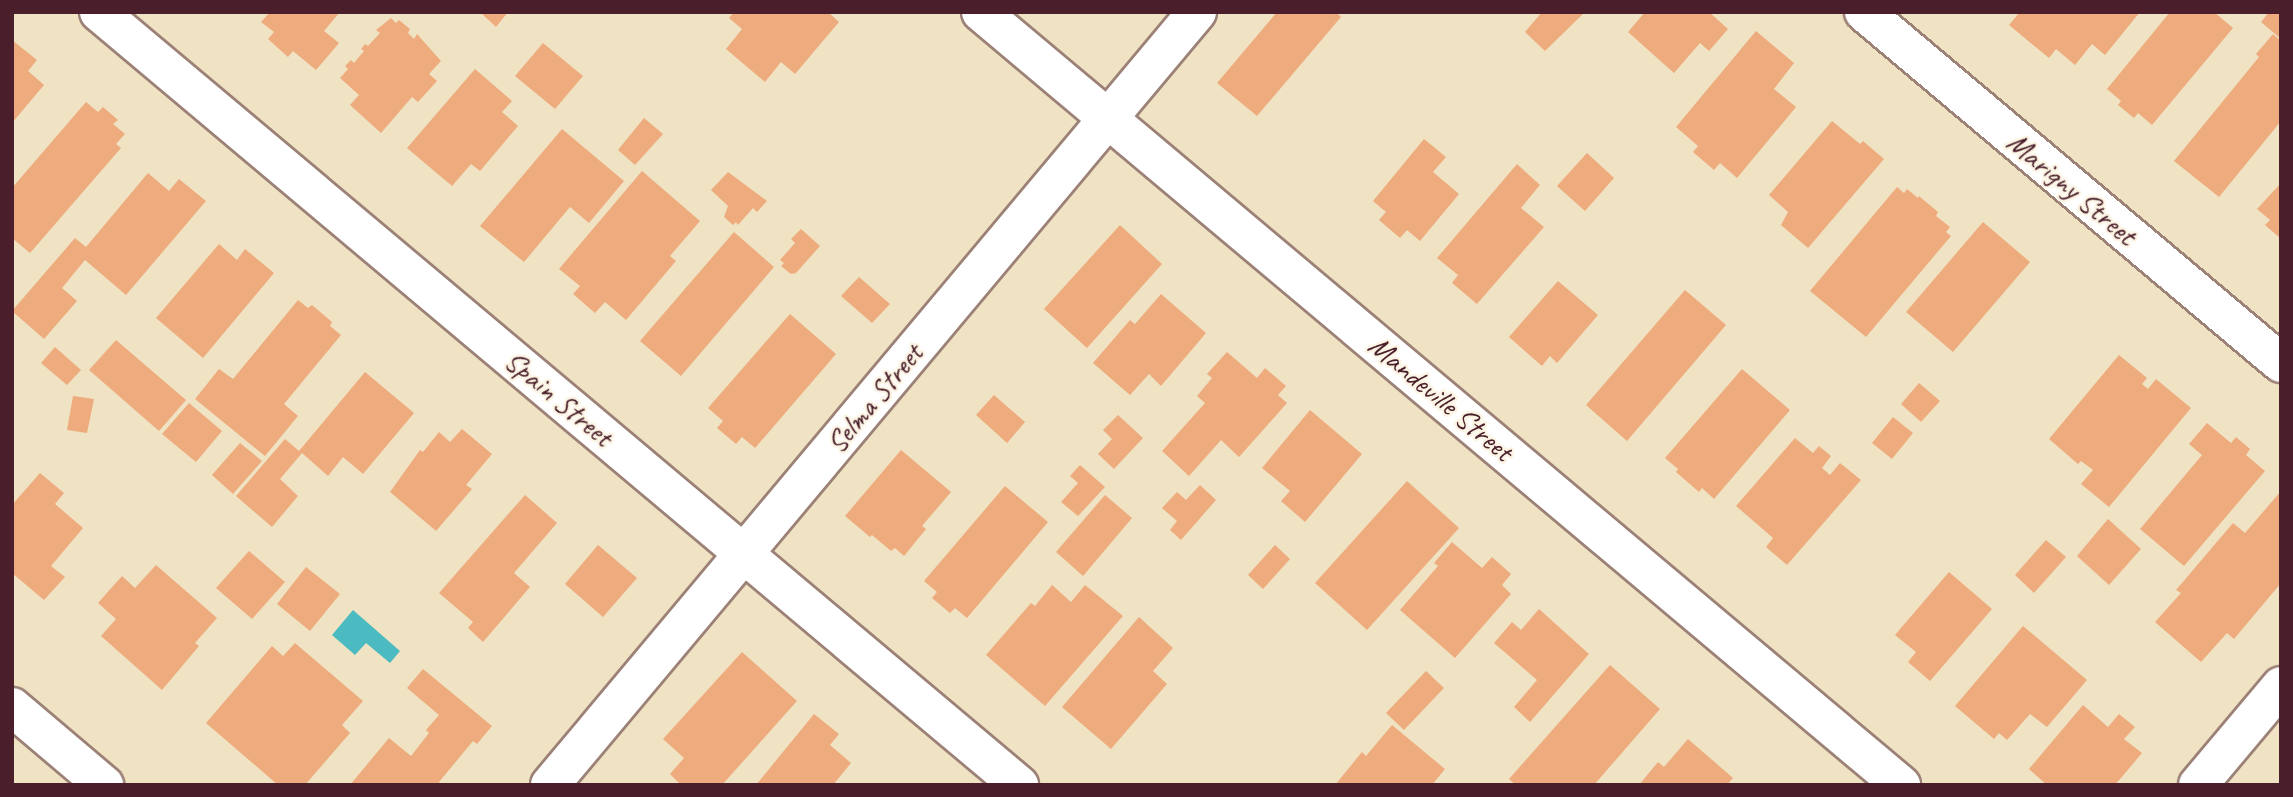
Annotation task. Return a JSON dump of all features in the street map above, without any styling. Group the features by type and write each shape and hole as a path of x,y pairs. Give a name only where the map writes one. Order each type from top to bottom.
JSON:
{"street":[{"name":"Spain Street","path":"99,12 1019,785"},
{"name":"Mandeville Street","path":"981,12 1901,785"},
{"name":"Selma Street","path":"550,785 1197,12"},
{"name":"Marigny Street","path":"1864,12 2281,363"},
{"path":"2198,785 2281,686"},
{"path":"12,707 104,785"}],"water":[{"path":"353,610 400,651 390,663 366,643 355,655 332,635"}],"building":[{"path":"270,12 340,12 324,31 339,43 316,70 293,51 288,57 268,39 274,32 261,22"},
{"path":"480,12 508,12 496,27"},
{"path":"734,12 828,12 839,22 795,74 781,62 765,82 726,49 742,29 729,18"},
{"path":"1277,12 1336,12 1341,17 1257,116 1217,83"},
{"path":"1542,12 1585,12 1545,51 1525,32"},
{"path":"1645,12 1709,12 1728,29 1709,51 1700,43 1674,73 1628,32"},
{"path":"2020,12 2140,12 2105,55 2092,44 2075,65 2056,49 2049,58 2009,25"},
{"path":"2170,12 2214,12 2233,28 2152,125 2138,113 2134,118 2118,105 2121,101 2107,89"},
{"path":"2269,12 2281,12 2281,39 2261,22"},
{"path":"391,18 396,23 399,20 410,29 408,33 414,39 417,34 441,61 429,74 437,81 418,102 412,97 381,133 350,105 359,95 340,78 348,69 345,66 351,60 354,63 364,51 361,49 365,44 368,46 380,33 376,30"},
{"path":"1756,31 1794,63 1774,89 1796,107 1737,178 1720,163 1714,170 1693,152 1698,146 1676,127"},
{"path":"2273,34 2281,41 2281,121 2219,197 2174,161 2259,57 2256,54"},
{"path":"12,40 37,60 28,71 44,85 12,123"},
{"path":"543,43 583,76 555,109 515,76"},
{"path":"475,69 512,101 502,112 518,126 480,171 471,164 452,186 407,148"},
{"path":"86,102 98,112 103,107 118,120 113,124 125,134 116,144 121,148 30,253 12,238 12,188"},
{"path":"644,118 663,134 635,165 618,150"},
{"path":"1832,121 1860,144 1863,141 1884,159 1808,248 1781,225 1788,212 1769,195"},
{"path":"562,129 624,181 589,223 570,207 524,262 480,226"},
{"path":"1424,139 1446,157 1433,172 1459,194 1420,241 1407,230 1400,238 1379,220 1386,212 1373,201"},
{"path":"1587,153 1614,178 1585,211 1557,186"},
{"path":"1517,164 1540,185 1521,208 1544,227 1477,304 1452,283 1458,275 1437,258"},
{"path":"642,171 700,221 670,256 676,261 626,320 605,302 595,313 573,294 580,286 559,269"},
{"path":"728,172 767,201 757,212 753,208 738,225 736,222 733,225 724,217 728,206 711,190"},
{"path":"148,173 169,191 179,179 206,201 126,295 85,260 62,288 77,301 44,339 12,311 75,238 86,247"},
{"path":"2281,183 2281,239 2265,225 2270,220 2257,209"},
{"path":"1897,187 1904,193 1907,189 1918,198 1919,196 1938,212 1936,216 1950,227 1946,232 1951,236 1866,337 1810,291"},
{"path":"1983,222 2030,262 1953,352 1906,312"},
{"path":"1120,225 1162,264 1087,348 1044,309"},
{"path":"801,229 820,246 796,273 791,274 781,266 784,263 780,260 795,243 791,239"},
{"path":"734,232 774,267 681,376 640,341"},
{"path":"219,244 237,260 245,249 274,273 203,358 156,318"},
{"path":"859,277 890,304 872,323 841,296"},
{"path":"1558,281 1598,315 1557,363 1550,356 1542,366 1509,337"},
{"path":"1685,290 1726,325 1627,441 1586,405"},
{"path":"1161,294 1206,333 1161,386 1149,374 1130,395 1093,363 1130,320 1135,324"},
{"path":"298,300 308,308 312,305 332,322 330,326 341,335 284,404 298,416 265,456 195,399 219,369 233,379"},
{"path":"790,314 836,354 755,448 742,437 736,444 717,428 723,421 708,408"},
{"path":"116,340 186,400 159,431 89,370"},
{"path":"55,347 81,370 67,385 41,363"},
{"path":"1227,352 1257,378 1265,368 1286,386 1278,395 1287,403 1239,457 1221,440 1189,476 1162,451 1205,403 1197,396 1212,378 1207,374"},
{"path":"2119,355 2147,378 2142,384 2148,389 2156,379 2191,408 2109,507 2081,484 2093,470 2081,461 2078,464 2049,439"},
{"path":"1742,369 1790,410 1714,499 1702,488 1699,492 1676,472 1678,469 1665,458"},
{"path":"365,372 414,413 363,474 343,457 328,476 302,453 280,479 298,496 272,527 236,496 285,439 299,451"},
{"path":"1919,383 1940,401 1921,422 1901,404"},
{"path":"994,395 1025,422 1007,443 976,415"},
{"path":"73,396 94,399 87,433 67,430"},
{"path":"189,403 222,431 196,462 162,434"},
{"path":"1310,410 1362,454 1305,522 1281,501 1290,491 1262,468"},
{"path":"1118,415 1143,438 1114,469 1098,454 1112,439 1103,430"},
{"path":"1893,417 1913,433 1892,459 1872,443"},
{"path":"2207,423 2231,443 2236,437 2250,449 2246,455 2265,471 2184,566 2140,529 2202,455 2189,444"},
{"path":"462,429 492,454 466,485 472,489 436,531 390,492 420,450 423,452 439,432 450,442"},
{"path":"1795,438 1813,453 1819,446 1831,456 1822,468 1830,475 1840,463 1861,480 1787,565 1766,547 1773,538 1736,506"},
{"path":"240,443 262,461 233,494 212,475"},
{"path":"901,450 951,492 922,526 926,529 904,556 895,548 891,551 872,535 870,537 845,516"},
{"path":"1080,465 1105,487 1078,516 1061,502 1078,483 1070,476"},
{"path":"40,473 64,493 55,504 83,528 51,566 65,577 44,600 12,573 12,505"},
{"path":"1407,481 1459,528 1367,630 1315,583"},
{"path":"1200,485 1216,500 1181,540 1170,530 1177,521 1162,508 1177,492 1186,500"},
{"path":"1005,486 1048,522 967,618 955,608 950,613 932,598 937,592 924,581"},
{"path":"2281,491 2281,583 2234,639 2227,633 2201,662 2155,622 2181,593 2176,590 2233,523 2245,533"},
{"path":"525,495 557,523 514,573 530,587 483,642 468,628 473,622 439,593"},
{"path":"1105,495 1132,518 1083,576 1056,552"},
{"path":"2108,519 2141,549 2109,585 2077,556"},
{"path":"2046,540 2066,557 2034,593 2015,575"},
{"path":"1452,542 1482,568 1492,557 1511,574 1502,585 1511,594 1455,658 1400,610 1438,566 1434,563"},
{"path":"598,545 637,578 603,617 565,584"},
{"path":"1275,545 1290,559 1263,589 1248,575"},
{"path":"249,551 285,582 252,619 216,588"},
{"path":"156,565 217,618 195,643 199,646 162,690 101,636 116,619 98,603 122,576 135,588"},
{"path":"306,567 340,594 310,631 277,604"},
{"path":"1949,572 1992,609 1930,681 1908,662 1916,652 1895,635"},
{"path":"1052,585 1071,602 1085,585 1123,616 1045,706 986,655 1031,603 1035,606"},
{"path":"1539,609 1589,654 1530,722 1514,707 1537,680 1494,643 1512,622 1521,630"},
{"path":"1139,617 1173,648 1153,671 1167,684 1111,749 1062,707"},
{"path":"2023,626 2087,680 2047,727 2030,714 2007,740 1999,733 1994,739 1955,706"},
{"path":"295,643 363,701 342,725 350,733 305,785 278,785 206,723 272,646 283,656"},
{"path":"742,652 797,701 722,785 681,785 670,774 684,758 663,739"},
{"path":"1610,665 1660,709 1594,785 1516,785 1509,779"},
{"path":"423,669 492,726 477,744 473,741 439,782 442,785 350,785 389,738 411,756 429,733 426,730 439,715 407,688"},
{"path":"1426,671 1444,688 1404,730 1386,713"},
{"path":"2083,705 2108,727 2119,714 2135,727 2124,739 2142,753 2115,785 2047,785 2029,769"},
{"path":"814,714 839,734 830,745 851,763 833,785 756,785"},
{"path":"1392,725 1445,769 1432,785 1335,785 1362,752 1366,756"},
{"path":"1688,739 1733,778 1727,785 1639,785 1658,762 1664,767"}]}
